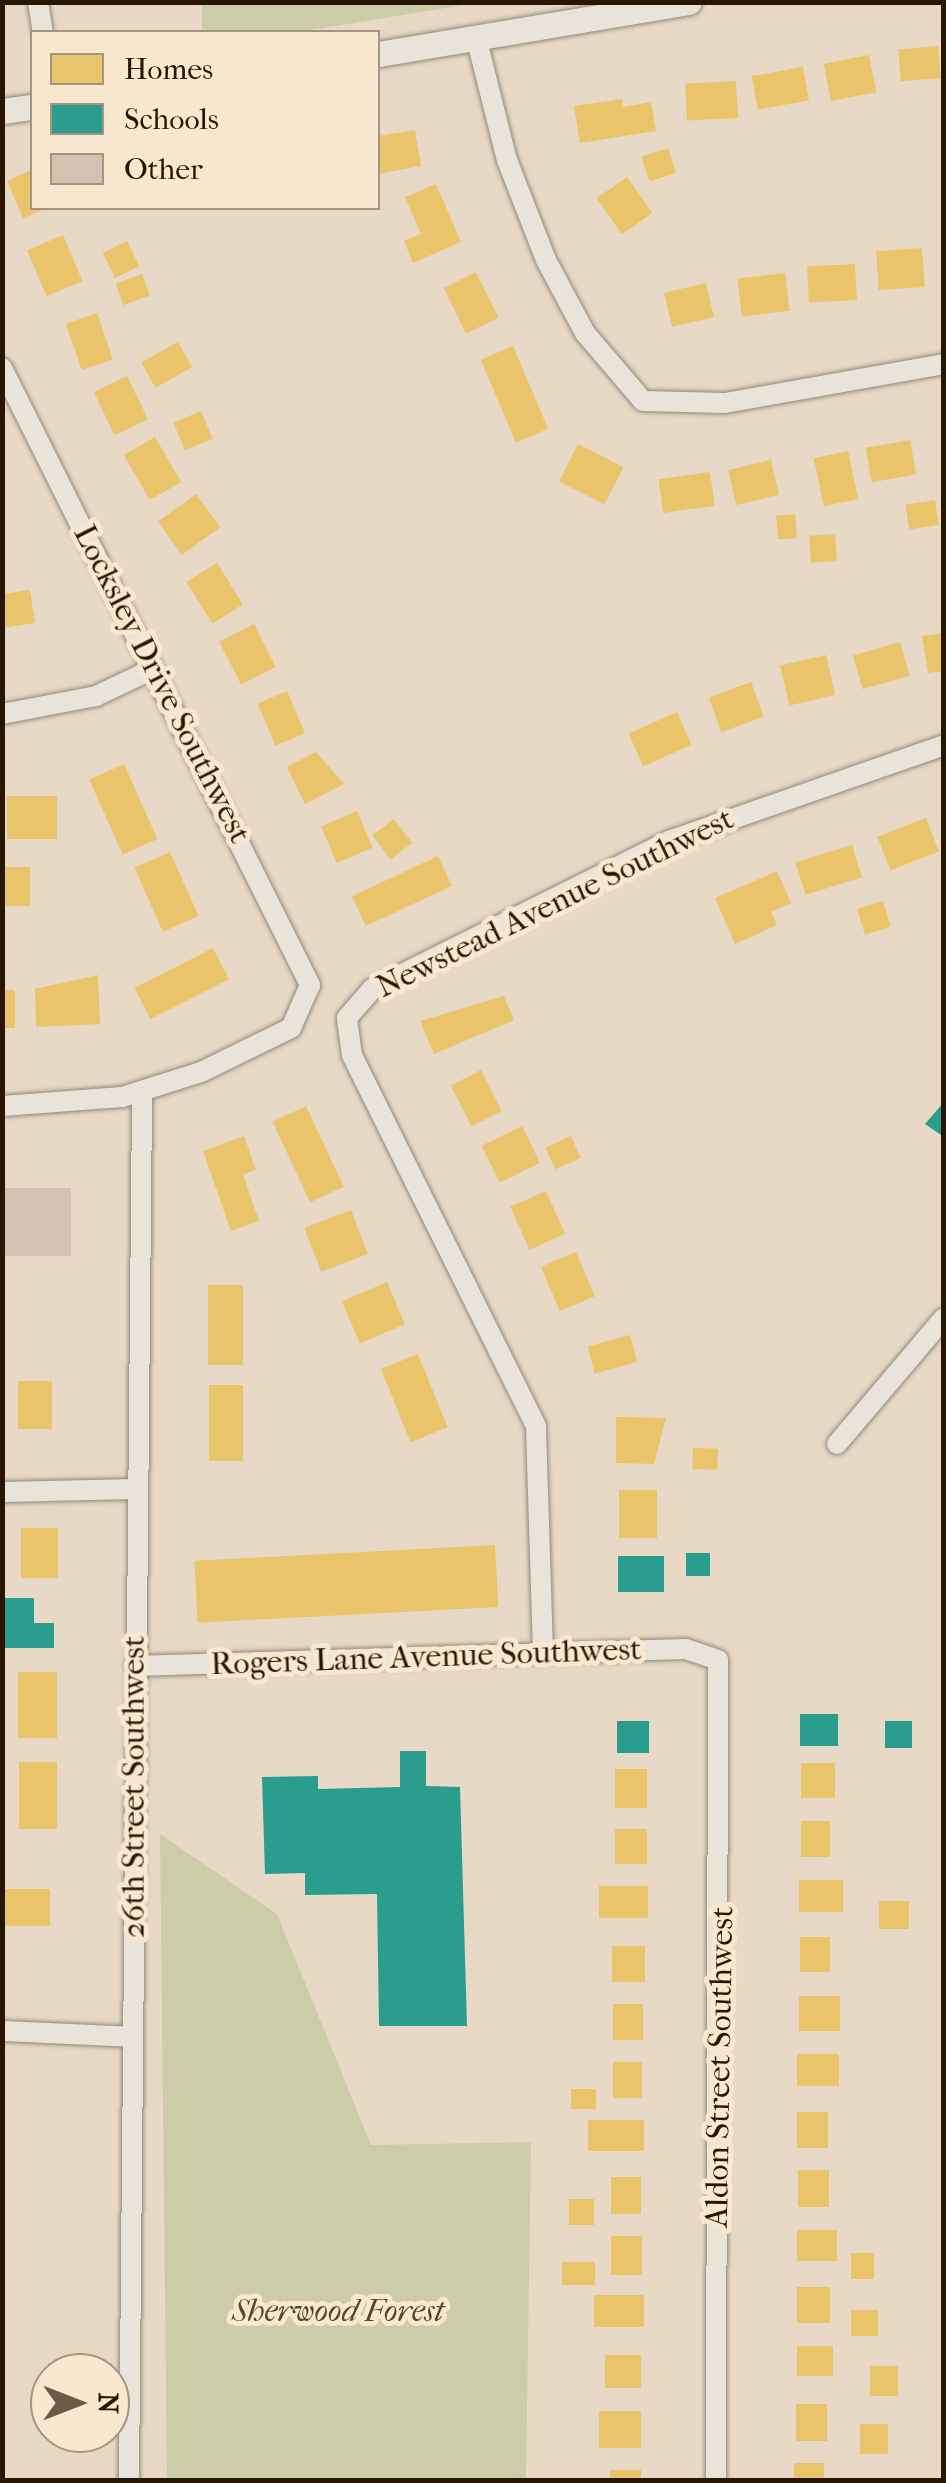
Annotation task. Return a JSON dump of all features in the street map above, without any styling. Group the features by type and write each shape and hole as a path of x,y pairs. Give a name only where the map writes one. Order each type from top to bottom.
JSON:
{"street":[{"path":"38,2 43,30"},
{"path":"380,54 689,2"},
{"path":"476,38 507,160 546,260 585,333 643,400 725,403 944,364"},
{"path":"2,110 30,106"},
{"name":"Locksley Drive Southwest","path":"2,368 305,964 309,1002 278,1037 142,1093"},
{"path":"2,714 96,696 154,669"},
{"name":"Newstead Avenue Southwest","path":"543,1652 536,1426 352,1055 347,1018 372,990 670,841 944,744"},
{"path":"2,1106 142,1093"},
{"name":"26th Street Southwest","path":"129,2480 142,1093"},
{"path":"837,1444 944,1318"},
{"path":"2,1492 136,1489"},
{"name":"Rogers Lane Avenue Southwest","path":"135,1666 686,1649 714,1657"},
{"name":"Aldon Street Southwest","path":"714,1657 724,1685 716,2480"},
{"path":"2,2031 132,2037"}],"green space":[{"path":"202,2 476,3 311,30 202,30"},
{"name":"Sherwood Forest","path":"160,1834 277,1914 371,2145 531,2142 526,2480 167,2480"}],"building: Homes":[{"path":"938,46 941,78 901,81 898,49"},
{"path":"869,55 876,92 831,101 824,64"},
{"path":"803,67 809,100 758,110 752,76"},
{"path":"736,81 738,118 687,121 685,84"},
{"path":"622,99 623,107 651,102 656,131 580,143 574,106"},
{"path":"415,130 421,166 380,174 380,136"},
{"path":"668,148 676,173 649,181 641,157"},
{"path":"30,171 30,210 43,210 23,218 7,181"},
{"path":"627,177 652,213 622,234 597,198"},
{"path":"436,184 461,242 413,263 404,241 421,234 405,197"},
{"path":"63,235 83,281 47,296 27,250"},
{"path":"127,241 139,266 115,278 103,253"},
{"path":"922,248 925,287 879,290 876,251"},
{"path":"855,264 857,300 809,302 807,267"},
{"path":"476,272 498,318 466,334 444,288"},
{"path":"785,273 790,311 742,317 737,279"},
{"path":"142,274 150,296 124,305 116,284"},
{"path":"706,283 714,317 672,327 664,293"},
{"path":"97,313 113,359 82,370 66,324"},
{"path":"178,342 192,367 155,388 141,362"},
{"path":"513,346 548,429 516,443 481,360"},
{"path":"127,376 148,419 115,435 94,392"},
{"path":"201,411 213,439 185,450 173,423"},
{"path":"155,437 181,482 150,500 124,455"},
{"path":"910,440 916,474 872,482 866,448"},
{"path":"578,444 623,467 604,505 559,481"},
{"path":"848,451 858,499 824,506 814,458"},
{"path":"771,460 779,495 736,505 728,470"},
{"path":"710,472 715,506 663,513 659,479"},
{"path":"196,494 220,527 182,555 158,522"},
{"path":"935,500 939,525 909,529 905,505"},
{"path":"795,514 797,538 778,540 776,516"},
{"path":"835,534 837,561 811,563 809,536"},
{"path":"217,563 243,605 212,624 186,582"},
{"path":"30,590 35,623 2,628 2,594"},
{"path":"254,624 276,667 241,684 219,642"},
{"path":"944,633 944,671 928,673 922,636"},
{"path":"900,642 910,676 863,689 853,656"},
{"path":"826,655 835,695 789,706 780,666"},
{"path":"751,682 764,717 721,732 709,697"},
{"path":"287,691 305,733 276,746 258,704"},
{"path":"677,712 692,745 643,766 629,734"},
{"path":"316,752 344,784 305,804 287,767"},
{"path":"124,764 157,839 123,854 89,779"},
{"path":"7,796 57,796 57,839 7,839"},
{"path":"357,811 373,848 337,863 321,826"},
{"path":"926,818 939,852 890,870 877,837"},
{"path":"394,819 412,843 390,859 372,835"},
{"path":"852,845 862,878 806,895 796,862"},
{"path":"170,852 198,916 163,932 134,868"},
{"path":"438,856 452,886 366,926 352,896"},
{"path":"2,867 30,867 30,906 2,906"},
{"path":"777,871 791,903 771,912 777,925 735,944 715,898"},
{"path":"883,901 891,927 865,935 857,909"},
{"path":"213,948 229,979 150,1019 135,988"},
{"path":"98,975 100,1024 36,1027 35,989"},
{"path":"2,990 15,990 15,1028 2,1028"},
{"path":"504,996 514,1020 434,1054 420,1021"},
{"path":"481,1070 502,1111 472,1126 451,1085"},
{"path":"306,1106 344,1187 310,1202 272,1122"},
{"path":"522,1126 540,1163 500,1183 482,1146"},
{"path":"244,1136 256,1170 243,1174 259,1221 231,1231 203,1151"},
{"path":"571,1136 581,1158 555,1169 545,1147"},
{"path":"546,1191 565,1234 529,1250 510,1207"},
{"path":"351,1210 368,1254 321,1272 304,1228"},
{"path":"576,1252 595,1296 560,1311 541,1267"},
{"path":"387,1282 405,1324 360,1343 342,1301"},
{"path":"208,1285 243,1285 243,1365 208,1365"},
{"path":"630,1335 637,1362 595,1373 587,1346"},
{"path":"418,1354 448,1427 411,1442 381,1369"},
{"path":"18,1381 52,1381 52,1429 18,1429"},
{"path":"209,1385 243,1385 243,1461 209,1461"},
{"path":"616,1417 666,1418 654,1464 616,1463"},
{"path":"693,1448 718,1449 717,1470 692,1469"},
{"path":"619,1490 657,1490 657,1538 619,1538"},
{"path":"21,1528 58,1528 58,1578 21,1578"},
{"path":"495,1545 498,1607 198,1623 194,1561"},
{"path":"18,1672 57,1672 57,1738 18,1738"},
{"path":"19,1762 57,1762 57,1829 19,1829"},
{"path":"801,1763 835,1763 835,1798 801,1798"},
{"path":"615,1769 647,1769 647,1808 615,1808"},
{"path":"801,1821 830,1821 830,1857 801,1857"},
{"path":"615,1829 647,1829 647,1864 615,1864"},
{"path":"799,1880 843,1880 843,1912 799,1912"},
{"path":"599,1886 648,1886 648,1918 599,1918"},
{"path":"2,1889 50,1889 50,1926 2,1926"},
{"path":"879,1901 909,1901 909,1929 879,1929"},
{"path":"800,1937 830,1937 830,1972 800,1972"},
{"path":"612,1946 645,1946 645,1982 612,1982"},
{"path":"799,1996 840,1996 840,2031 799,2031"},
{"path":"613,2004 643,2004 643,2040 613,2040"},
{"path":"797,2054 839,2054 839,2086 797,2086"},
{"path":"613,2062 642,2062 642,2098 613,2098"},
{"path":"571,2089 596,2089 596,2109 571,2109"},
{"path":"797,2112 828,2112 828,2148 797,2148"},
{"path":"588,2120 644,2120 644,2151 588,2151"},
{"path":"798,2170 829,2170 829,2207 798,2207"},
{"path":"611,2177 641,2177 641,2214 611,2214"},
{"path":"569,2199 594,2199 594,2225 569,2225"},
{"path":"797,2230 837,2230 837,2261 797,2261"},
{"path":"611,2236 642,2236 642,2275 611,2275"},
{"path":"851,2253 874,2253 874,2279 851,2279"},
{"path":"562,2262 595,2262 595,2285 562,2285"},
{"path":"797,2287 830,2287 830,2323 797,2323"},
{"path":"594,2295 644,2295 644,2327 594,2327"},
{"path":"851,2310 878,2310 878,2336 851,2336"},
{"path":"797,2346 833,2346 833,2376 797,2376"},
{"path":"605,2355 641,2355 641,2388 605,2388"},
{"path":"870,2366 898,2366 898,2396 870,2396"},
{"path":"796,2404 827,2404 827,2441 796,2441"},
{"path":"599,2411 641,2411 641,2448 599,2448"},
{"path":"860,2424 888,2424 888,2454 860,2454"},
{"path":"794,2463 824,2463 824,2480 794,2480"},
{"path":"610,2470 641,2470 641,2480 610,2480"}],"building: Schools":[{"path":"944,1102 944,1137 925,1124"},
{"path":"686,1553 710,1553 710,1576 686,1576"},
{"path":"618,1556 664,1556 664,1592 618,1592"},
{"path":"4,1598 34,1598 34,1623 54,1623 54,1648 4,1648"},
{"path":"800,1714 838,1714 838,1746 800,1746"},
{"path":"617,1721 649,1721 649,1753 617,1753"},
{"path":"885,1721 912,1721 912,1748 885,1748"},
{"path":"400,1751 426,1751 426,1786 460,1787 467,2026 379,2026 377,1894 305,1895 305,1873 265,1874 262,1777 318,1776 318,1789 400,1787"}],"building: Other":[{"path":"2,1188 71,1188 71,1256 2,1256"}]}
